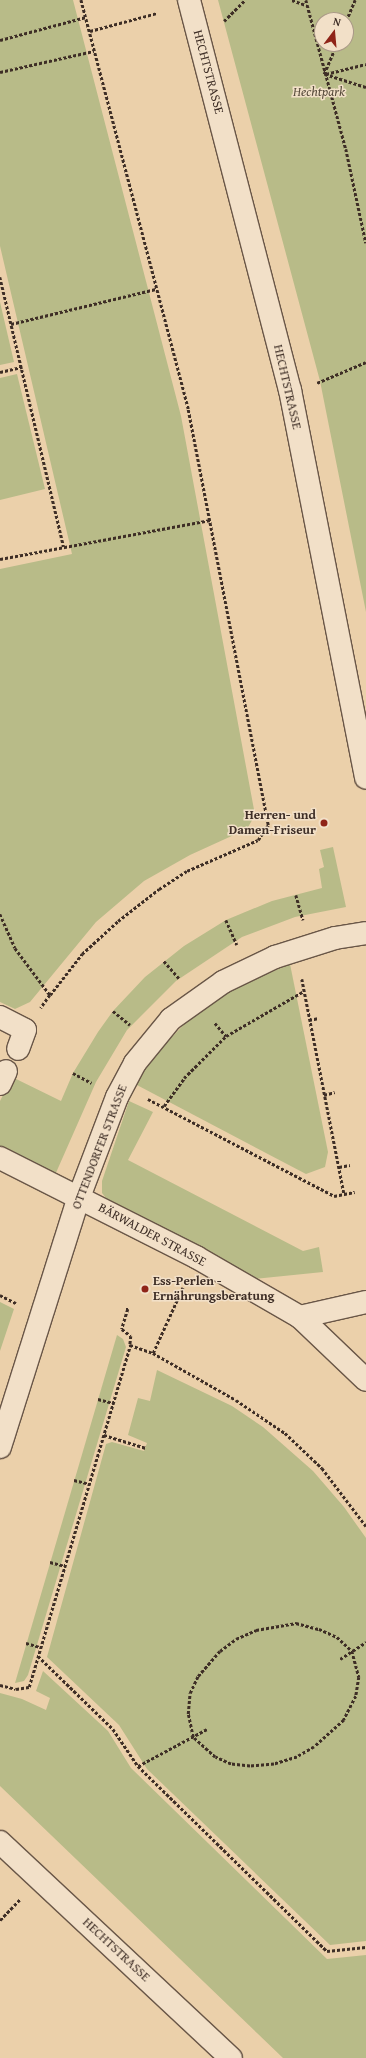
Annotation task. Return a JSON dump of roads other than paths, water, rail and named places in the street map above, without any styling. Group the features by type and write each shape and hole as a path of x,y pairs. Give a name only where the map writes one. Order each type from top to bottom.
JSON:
{"street":[{"name":"HECHTSTRASSE","path":"189,0 290,390 366,778"},
{"name":"OTTENDORFER STRASSE","path":"1,1442 79,1197 122,1087 135,1063 150,1042 171,1019 223,982 275,957 335,938 366,933"},
{"path":"0,1017 22,1040"},
{"name":"BÄRWALDER STRASSE","path":"0,1158 196,1257 300,1317 366,1380"},
{"path":"300,1317 366,1302"},
{"name":"HECHTSTRASSE","path":"0,1842 231,2058"}],"place":[{"name":"Herren- und Damen-Friseur","path":"324,823"},
{"name":"Ess-Perlen - Ernährungsberatung","path":"145,1289"}],"park label":[{"name":"Hechtpark","path":"319,92"}]}
